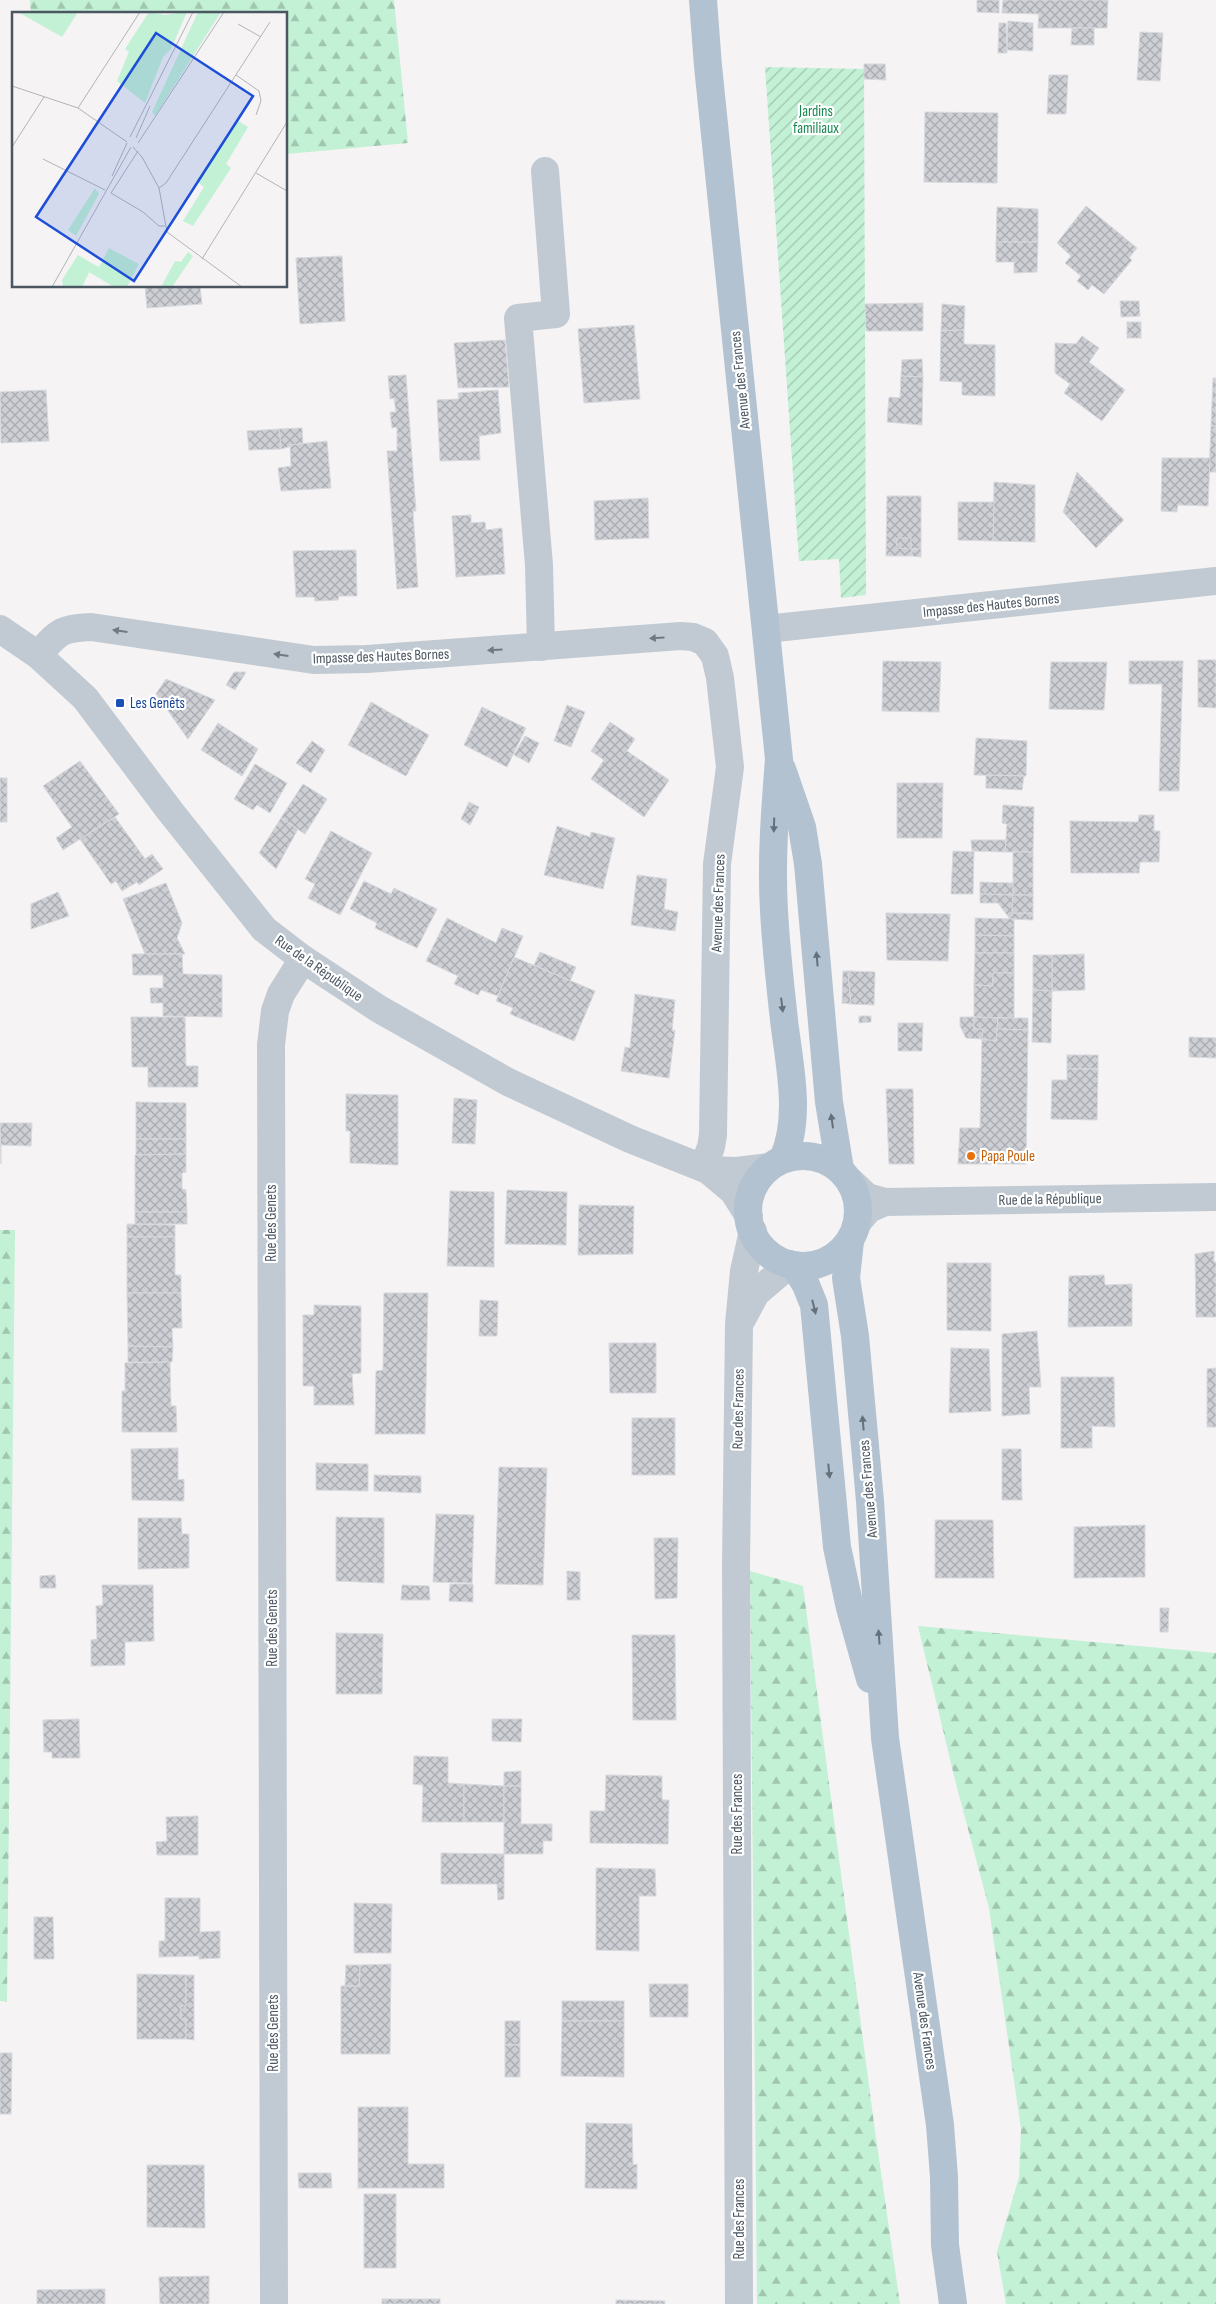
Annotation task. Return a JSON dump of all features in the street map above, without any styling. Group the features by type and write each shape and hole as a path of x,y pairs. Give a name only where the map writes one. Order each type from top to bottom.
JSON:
{"main road":[{"name":"Avenue des Frances","path":"704,0 710,85 779,759 774,836 774,910 778,971 792,1091 790,1137 776,1163"},
{"name":"Avenue des Frances","path":"779,759 802,827 808,864 829,1102 845,1175"},
{"path":"798,1155 813,1156 828,1160 845,1175 857,1195 859,1211 854,1232 842,1251 820,1264 807,1266 792,1265 779,1260 766,1251 755,1239 751,1224 751,1193 758,1178 776,1163 798,1155"},
{"name":"Avenue des Frances","path":"854,1232 846,1278 856,1336 870,1501 886,1738 940,2125 944,2177 945,2245 952,2304"},
{"name":"Avenue des Frances","path":"792,1265 806,1285 814,1305 837,1547 850,1608 886,1738"}],"street":[{"path":"541,647 539,565 518,318 556,314 545,171"},
{"name":"Impasse des Hautes Bornes","path":"766,629 1216,581"},
{"name":"Impasse des Hautes Bornes","path":"38,655 56,635 69,628 91,627 314,660 367,659 681,636 693,637 705,642"},
{"name":"Rue de la République","path":"0,629 38,655 84,698 170,811 264,929 303,960 379,1009 508,1082 630,1139 706,1169 733,1191 751,1224"},
{"name":"Avenue des Frances","path":"705,642 716,656 730,767 717,864 713,1135 706,1169"},
{"name":"Rue des Genets","path":"274,2304 271,1045 275,1011 281,994 303,960"},
{"name":"Rue de la République","path":"706,1169 737,1171 776,1163"},
{"name":"Rue de la République","path":"845,1175 867,1197 885,1202 1216,1197"},
{"path":"854,1232 869,1209 885,1202"},
{"name":"Rue des Frances","path":"739,2304 736,1673 739,1324 751,1224"},
{"name":"Rue des Frances","path":"739,1324 756,1293 792,1265"}],"green space":[{"path":"30,0 394,0 408,143 288,154 288,12 31,12"},
{"name":"Jardins familiaux","path":"765,67 864,69 866,595 841,598 839,559 799,561"},
{"path":"0,1230 15,1230 7,2002 0,2001"},
{"path":"750,1571 803,1586 875,2131 900,2304 757,2304"},
{"path":"918,1626 1216,1653 1216,2304 1006,2304 997,2252 1019,2177 1021,2129 989,1908 955,1780"}],"building":[{"path":"977,0 999,0 999,13 977,12"},
{"path":"1003,0 1108,0 1107,28 1038,28 1039,14 1002,13"},
{"path":"1008,21 1033,23 1033,51 1007,50"},
{"path":"999,23 1006,23 1007,53 998,53"},
{"path":"1072,28 1094,28 1094,45 1071,45"},
{"path":"1140,32 1163,33 1160,81 1137,80"},
{"path":"864,64 885,64 886,80 864,79"},
{"path":"1049,75 1068,75 1066,114 1047,114"},
{"path":"925,112 998,113 997,183 924,182"},
{"path":"1086,206 1137,248 1129,258 1132,260 1104,294 1092,285 1088,290 1077,281 1081,276 1065,263 1071,256 1057,243"},
{"path":"997,207 1038,209 1038,242 996,242"},
{"path":"996,242 1038,242 1037,272 1014,273 1014,262 996,262"},
{"path":"342,256 345,321 300,324 296,258"},
{"path":"145,288 200,288 202,304 147,308"},
{"path":"1120,301 1139,301 1140,316 1121,317"},
{"path":"923,303 923,331 866,331 865,304"},
{"path":"942,304 965,306 964,330 941,331"},
{"path":"1127,322 1141,322 1141,338 1127,338"},
{"path":"634,325 640,399 584,403 578,329"},
{"path":"964,330 964,344 995,345 995,396 962,395 962,382 940,381 941,331"},
{"path":"1082,336 1099,348 1089,362 1125,390 1102,421 1064,393 1070,384 1055,373 1055,343 1076,344"},
{"path":"505,340 509,387 458,388 454,343"},
{"path":"922,359 923,377 901,376 902,360"},
{"path":"406,375 416,511 413,511 418,587 397,589 387,451 397,451 397,427 392,428 390,412 396,412 394,398 390,399 388,376"},
{"path":"901,376 923,377 922,425 887,422 889,397 900,398"},
{"path":"1213,378 1216,378 1216,426 1211,426"},
{"path":"46,390 49,441 1,443 0,392"},
{"path":"498,390 501,433 479,436 480,460 440,461 437,400 459,399 458,393"},
{"path":"1211,426 1216,426 1216,472 1209,472"},
{"path":"302,428 303,443 281,449 279,429"},
{"path":"279,429 281,449 249,450 247,431"},
{"path":"327,441 331,488 281,491 278,468 291,466 290,445"},
{"path":"1162,458 1210,458 1208,506 1178,505 1177,512 1161,511"},
{"path":"1077,472 1124,520 1096,548 1063,512"},
{"path":"994,482 1035,485 1035,542 993,541"},
{"path":"887,496 921,496 921,549 912,549 912,556 886,556"},
{"path":"648,498 649,538 595,540 594,501"},
{"path":"958,502 994,502 993,541 958,540"},
{"path":"471,515 471,523 485,522 486,530 502,528 505,574 456,577 452,516"},
{"path":"897,538 911,538 911,549 896,548"},
{"path":"912,549 921,549 921,557 912,556"},
{"path":"356,550 357,596 339,596 338,600 315,601 314,597 296,597 293,551"},
{"path":"1198,660 1216,660 1216,708 1198,707"},
{"path":"883,661 941,662 939,712 882,711"},
{"path":"1129,661 1183,661 1179,791 1159,791 1162,684 1129,684"},
{"path":"1051,662 1107,662 1104,710 1049,709"},
{"path":"234,672 246,672 235,690 226,685"},
{"path":"166,679 215,700 188,739 156,694"},
{"path":"371,702 429,735 406,776 348,745"},
{"path":"567,705 585,712 571,747 554,741"},
{"path":"482,707 526,728 507,767 464,745"},
{"path":"610,722 635,739 627,751 669,780 644,817 591,779 604,760 591,751"},
{"path":"218,723 258,749 242,776 201,750"},
{"path":"525,736 539,743 529,763 514,755"},
{"path":"976,738 1027,741 1026,776 974,775"},
{"path":"312,741 325,750 311,773 296,763"},
{"path":"80,761 119,814 63,850 56,838 72,827 43,786"},
{"path":"255,764 287,783 270,813 257,805 253,810 234,799"},
{"path":"986,775 1024,776 1022,790 986,788"},
{"path":"0,778 7,778 7,822 0,822"},
{"path":"897,783 943,783 942,838 897,838"},
{"path":"303,784 327,799 305,834 281,818"},
{"path":"469,802 479,807 470,825 461,819"},
{"path":"1003,805 1034,807 1033,852 1005,852 1007,824 1002,823"},
{"path":"1139,815 1154,815 1154,831 1160,831 1159,862 1140,862 1139,873 1071,873 1070,821 1138,822"},
{"path":"115,817 145,859 152,854 163,869 139,885 137,882 122,891 116,881 111,884 80,839"},
{"path":"281,818 298,829 276,869 259,853"},
{"path":"557,826 590,837 591,832 615,838 603,889 544,875"},
{"path":"331,831 372,853 340,915 308,898 315,884 305,879"},
{"path":"971,840 1006,840 1005,852 972,851"},
{"path":"953,851 974,852 973,894 951,894"},
{"path":"1013,852 1033,852 1033,895 1013,895"},
{"path":"637,875 667,879 664,909 678,912 675,931 631,925"},
{"path":"364,881 391,894 394,888 437,909 417,948 375,928 377,923 350,909"},
{"path":"980,882 1013,883 1013,895 980,894"},
{"path":"166,883 182,923 177,938 185,954 145,954 123,899"},
{"path":"58,892 69,916 31,929 31,904"},
{"path":"980,894 1013,895 1012,913 1033,913 1033,920 1010,919 998,903 980,903"},
{"path":"1013,895 1033,895 1033,913 1012,913"},
{"path":"886,913 950,914 948,961 887,960"},
{"path":"447,918 496,943 502,928 523,936 498,996 481,990 478,995 454,984 458,976 426,961"},
{"path":"975,918 1014,919 1014,936 975,935"},
{"path":"975,935 1014,936 1014,953 975,953"},
{"path":"540,952 576,967 570,981 534,965"},
{"path":"975,953 1014,953 1014,973 993,973 993,986 974,985"},
{"path":"132,954 182,954 183,974 222,975 222,1017 163,1016 163,1003 151,1003 150,988 163,988 163,975 133,975"},
{"path":"1084,954 1085,990 1052,991 1052,955"},
{"path":"1033,955 1052,955 1052,991 1033,990"},
{"path":"514,957 595,991 574,1041 510,1014 513,1008 496,1001"},
{"path":"843,971 848,971 851,1004 842,1003"},
{"path":"848,971 875,972 874,1005 851,1004"},
{"path":"993,973 1014,973 1014,1018 974,1017 974,985 993,986"},
{"path":"1033,990 1052,991 1051,1043 1032,1042"},
{"path":"635,994 675,1000 672,1031 675,1030 669,1078 621,1071 625,1047 630,1048"},
{"path":"859,1016 871,1016 871,1022 859,1023"},
{"path":"131,1017 185,1017 186,1066 198,1066 198,1087 148,1087 148,1067 132,1067"},
{"path":"960,1017 974,1017 974,1029 983,1029 982,1039 966,1038 960,1026"},
{"path":"974,1017 998,1018 996,1041 982,1039 983,1029 974,1029"},
{"path":"998,1018 1028,1018 1028,1030 997,1029"},
{"path":"898,1023 923,1023 922,1051 898,1051"},
{"path":"997,1029 1028,1030 1026,1164 958,1164 960,1128 980,1128 982,1039 996,1041"},
{"path":"1189,1037 1216,1038 1216,1058 1189,1057"},
{"path":"1067,1055 1098,1055 1098,1069 1067,1069"},
{"path":"1067,1069 1098,1069 1097,1120 1051,1119 1052,1080 1067,1080"},
{"path":"886,1089 913,1089 914,1164 889,1164"},
{"path":"346,1094 398,1095 398,1165 350,1163 350,1131 346,1131"},
{"path":"454,1098 477,1100 475,1144 452,1143"},
{"path":"136,1102 186,1103 186,1139 136,1139"},
{"path":"0,1123 32,1123 31,1146 1,1145 1,1164"},
{"path":"136,1139 186,1139 186,1154 136,1155"},
{"path":"186,1154 186,1172 182,1173 182,1189 186,1190 187,1212 135,1212 135,1155"},
{"path":"507,1190 567,1192 566,1245 505,1244"},
{"path":"450,1191 494,1192 494,1267 447,1266"},
{"path":"579,1205 634,1206 633,1254 578,1255"},
{"path":"135,1212 187,1212 187,1224 135,1224"},
{"path":"127,1224 175,1225 175,1237 127,1237"},
{"path":"127,1237 175,1237 175,1275 181,1275 181,1293 127,1293"},
{"path":"1214,1251 1214,1262 1216,1262 1216,1317 1196,1317 1195,1254"},
{"path":"947,1263 991,1263 991,1331 947,1330"},
{"path":"1104,1275 1105,1285 1132,1284 1132,1326 1068,1327 1069,1276"},
{"path":"127,1293 181,1293 182,1328 172,1328 173,1347 128,1346"},
{"path":"384,1293 428,1293 425,1434 375,1434 376,1371 383,1370"},
{"path":"480,1300 498,1301 497,1336 479,1336"},
{"path":"314,1305 361,1306 361,1373 352,1374 354,1405 314,1405 314,1386 303,1386 303,1315 314,1315"},
{"path":"1037,1331 1041,1387 1029,1387 1030,1414 1002,1416 1002,1334"},
{"path":"609,1343 656,1343 656,1393 610,1393"},
{"path":"128,1346 173,1347 172,1362 128,1362"},
{"path":"951,1348 989,1349 991,1411 949,1413"},
{"path":"170,1362 171,1406 176,1406 177,1432 122,1432 122,1391 125,1391 125,1363"},
{"path":"1216,1368 1216,1427 1207,1427 1207,1369"},
{"path":"1061,1377 1114,1377 1115,1427 1092,1426 1092,1448 1061,1448"},
{"path":"632,1418 675,1418 675,1475 632,1475"},
{"path":"178,1448 178,1480 184,1479 184,1501 132,1500 131,1449"},
{"path":"1002,1449 1021,1449 1022,1500 1002,1500"},
{"path":"316,1463 368,1464 368,1491 316,1490"},
{"path":"499,1467 547,1468 543,1585 495,1584"},
{"path":"374,1475 421,1476 421,1493 374,1491"},
{"path":"436,1514 474,1515 472,1583 433,1582"},
{"path":"336,1517 384,1518 384,1583 336,1581"},
{"path":"138,1518 181,1518 182,1534 189,1534 189,1568 138,1569"},
{"path":"935,1520 993,1520 994,1578 935,1578"},
{"path":"1145,1525 1145,1577 1074,1578 1074,1527"},
{"path":"654,1538 678,1538 677,1598 655,1599"},
{"path":"567,1571 580,1572 580,1600 567,1600"},
{"path":"55,1575 56,1588 40,1588 40,1576"},
{"path":"450,1584 473,1584 473,1602 449,1601"},
{"path":"102,1585 153,1585 154,1641 125,1642 125,1665 91,1666 91,1640 97,1639 96,1606 103,1605"},
{"path":"402,1585 429,1586 430,1600 401,1600"},
{"path":"1160,1608 1169,1608 1168,1632 1160,1632"},
{"path":"336,1633 383,1634 382,1694 336,1694"},
{"path":"632,1635 675,1635 676,1720 633,1720"},
{"path":"79,1719 80,1758 52,1758 52,1752 44,1752 43,1720"},
{"path":"492,1719 522,1719 521,1742 492,1741"},
{"path":"414,1756 448,1757 448,1783 464,1784 464,1822 422,1822 423,1785 413,1784"},
{"path":"521,1771 521,1786 504,1786 504,1772"},
{"path":"606,1775 662,1776 662,1800 669,1800 668,1844 590,1843 590,1811 605,1811"},
{"path":"464,1784 504,1786 504,1822 464,1822"},
{"path":"504,1786 521,1786 521,1824 552,1824 552,1841 543,1841 543,1854 504,1854"},
{"path":"198,1816 198,1855 157,1855 156,1842 167,1841 166,1817"},
{"path":"441,1853 504,1854 504,1899 498,1900 497,1884 441,1884"},
{"path":"596,1868 655,1869 656,1896 639,1896 639,1951 596,1950"},
{"path":"165,1898 200,1898 200,1932 220,1931 220,1958 199,1959 199,1956 159,1957 159,1941 165,1941"},
{"path":"354,1903 392,1904 391,1953 354,1953"},
{"path":"34,1917 53,1917 54,1959 34,1959"},
{"path":"391,1964 390,2054 341,2054 341,1986 359,1986 360,1965"},
{"path":"346,1965 360,1965 359,1986 345,1986"},
{"path":"137,1974 186,1975 186,2006 181,2006 181,2019 186,2019 186,2039 137,2039"},
{"path":"186,1975 194,1975 194,2040 186,2039 186,2019 181,2019 181,2006 186,2006"},
{"path":"649,1984 688,1984 688,2017 650,2017"},
{"path":"562,2001 624,2001 624,2021 562,2021"},
{"path":"505,2021 520,2021 520,2045 505,2045"},
{"path":"562,2021 624,2021 624,2077 561,2076"},
{"path":"505,2045 520,2045 520,2077 505,2077"},
{"path":"0,2053 12,2053 11,2114 0,2114"},
{"path":"358,2107 408,2107 408,2164 444,2164 444,2188 358,2188"},
{"path":"586,2123 632,2124 633,2165 637,2164 637,2189 585,2188"},
{"path":"147,2165 204,2165 205,2228 147,2227"},
{"path":"298,2173 331,2173 332,2188 299,2188"},
{"path":"364,2194 396,2194 396,2268 364,2268"},
{"path":"209,2276 209,2304 160,2304 159,2277"},
{"path":"105,2289 105,2304 37,2304 37,2290"},
{"path":"382,2299 440,2299 440,2304 382,2304"},
{"path":"616,2300 665,2301 665,2304 616,2304"}],"place":[{"name":"Les Genêts","path":"120,703"},
{"name":"Papa Poule","path":"971,1156"}]}
